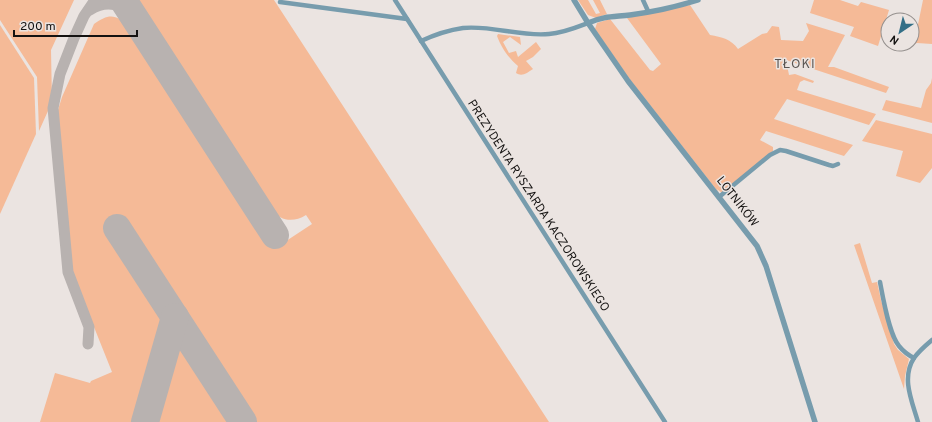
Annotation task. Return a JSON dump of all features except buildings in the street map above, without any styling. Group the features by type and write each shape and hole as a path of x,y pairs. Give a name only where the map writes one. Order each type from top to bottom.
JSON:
{"street":[{"name":"PREZYDENTA RYSZARDA KACZOROWSKIEGO","path":"395,0 665,422"},
{"name":"LOTNIKÓW","path":"574,0 628,81 750,237 763,258 815,422"},
{"path":"643,0 648,11"},
{"path":"421,41 442,33 462,28 485,28 549,34 567,31 611,16 630,15 678,6 698,0"},
{"path":"280,2 407,19"},
{"path":"719,197 775,152 780,150 829,165 834,166 838,164"},
{"path":"880,282 886,310 898,345 914,358"},
{"path":"918,422 908,386 908,376 914,358 932,340"}],"shaded area":[{"path":"0,0 74,0 51,50 52,102 39,131 37,77 0,20"},
{"path":"134,0 274,0 549,422 40,422 55,373 90,383 91,381 112,372 74,277 70,263 58,121 58,110 62,97 94,24 99,20 112,16 121,20 130,27 274,249 312,224 306,215 301,218 287,220 279,217 271,210"},
{"path":"578,0 588,0 596,14 600,13 593,0 600,0 607,14 596,18 588,15"},
{"path":"814,0 840,0 858,6 861,2 889,10 888,12 880,12 880,39 878,46 850,36 854,27 810,13"},
{"path":"923,0 932,0 932,44 920,43 920,15"},
{"path":"690,5 710,35 726,39 738,49 762,34 767,33 772,26 779,27 781,40 803,41 809,31 806,23 845,35 828,67 834,67 889,87 886,93 786,60 789,75 795,74 814,81 813,83 804,80 800,82 797,90 876,114 869,125 787,99 774,119 853,145 844,156 766,131 760,140 773,147 773,151 722,193 717,189 719,193 628,77 595,29 597,23 610,19 650,70 653,71 661,64 627,18"},
{"path":"0,25 34,78 36,134 0,214"},
{"path":"498,34 520,37 521,45 510,37 503,42 509,53 516,51 518,57 536,42 541,49 533,57 526,61 533,69 522,75 516,73 518,66 503,49 497,36"},
{"path":"932,78 932,123 882,110 886,100 921,108 926,90 931,83"},
{"path":"876,120 932,134 932,168 920,183 896,176 903,151 862,141"},
{"path":"860,243 872,283 877,282 894,344 898,350 909,359 904,389 854,245"}],"taxiway":[{"path":"88,344 89,327 68,272 53,108 60,74 84,16 95,0"},
{"path":"90,10 101,5 112,4 122,7 132,13"}],"runway":[{"path":"123,0 275,235"},
{"path":"117,228 243,422"},
{"path":"145,422 175,317"}],"district":[{"name":"TŁOKI","path":"795,65"}]}
